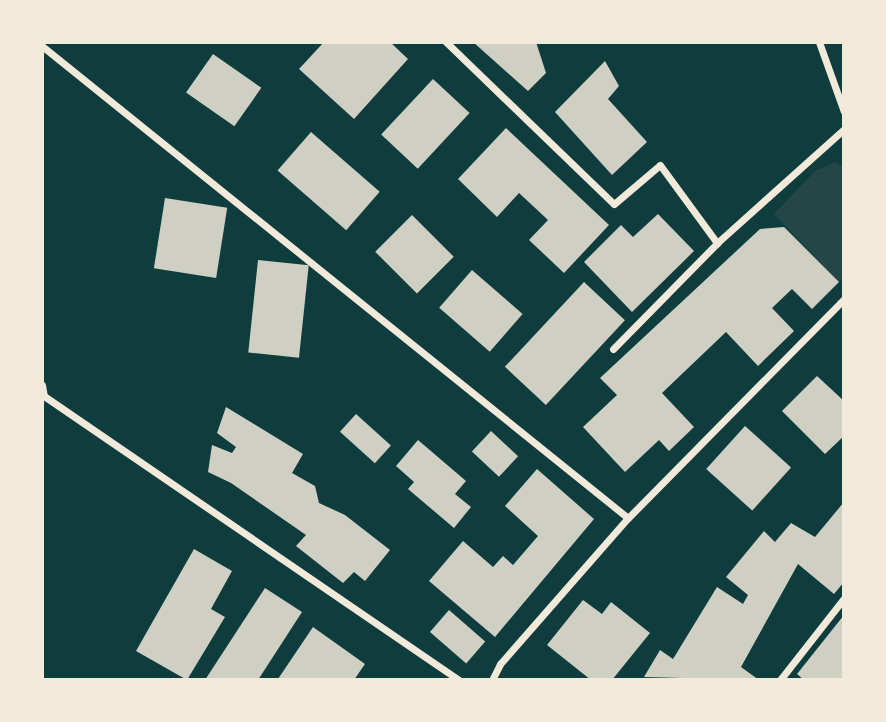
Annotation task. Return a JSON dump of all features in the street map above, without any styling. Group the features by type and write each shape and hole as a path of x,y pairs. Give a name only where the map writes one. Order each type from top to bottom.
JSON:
{"street":[{"path":"446,42 614,204 660,165 717,243"},
{"path":"819,42 844,112"},
{"path":"42,46 628,518"},
{"path":"613,349 717,243 844,129"},
{"path":"492,680 500,664 628,518 844,299"},
{"path":"42,385 44,396 459,680"},
{"path":"779,680 844,598"}],"shaded area":[{"path":"835,162 844,167 844,277 839,282 774,214 815,171"}],"building":[{"path":"324,42 390,42 408,59 354,119 299,69"},
{"path":"473,42 536,42 546,73 528,91"},
{"path":"213,54 261,88 234,126 186,93"},
{"path":"605,61 619,86 608,99 647,142 612,175 555,112"},
{"path":"433,79 470,113 418,169 381,135"},
{"path":"506,128 609,225 564,273 529,240 548,220 519,193 497,217 458,179"},
{"path":"311,132 380,192 346,230 278,170"},
{"path":"165,198 227,208 216,278 154,268"},
{"path":"658,214 694,251 632,312 584,262 621,225 633,237"},
{"path":"412,215 454,257 417,293 375,252"},
{"path":"784,227 839,282 812,309 792,289 772,308 794,331 758,366 726,332 662,393 694,427 669,451 659,440 625,472 583,427 617,395 600,378 760,229"},
{"path":"258,260 309,265 299,358 248,352"},
{"path":"472,270 523,314 490,352 439,308"},
{"path":"584,282 625,320 546,405 505,367"},
{"path":"817,376 844,401 844,436 825,454 782,411"},
{"path":"226,407 303,454 292,473 315,486 319,503 345,515 390,550 365,581 354,572 343,583 296,546 306,535 231,483 208,472 212,445 232,453 236,447 217,433"},
{"path":"356,414 391,445 375,463 340,432"},
{"path":"745,426 791,467 752,511 706,469"},
{"path":"491,431 518,456 499,477 472,451"},
{"path":"418,440 466,481 455,494 471,507 454,528 408,489 414,482 396,466"},
{"path":"537,469 594,519 495,637 429,581 463,541 493,567 503,556 513,565 538,536 505,506"},
{"path":"844,502 844,582 834,594 798,564 741,667 759,680 644,677 660,650 673,659 717,587 743,604 748,595 726,577 764,531 775,542 791,523 815,537"},
{"path":"194,549 232,571 211,609 225,617 187,680 136,651"},
{"path":"265,588 302,612 258,680 205,680"},
{"path":"583,600 602,614 611,602 650,633 612,680 591,680 547,645"},
{"path":"449,610 485,641 466,663 430,632"},
{"path":"844,615 844,680 804,680 797,674"},
{"path":"313,627 365,664 354,680 278,679"}]}
